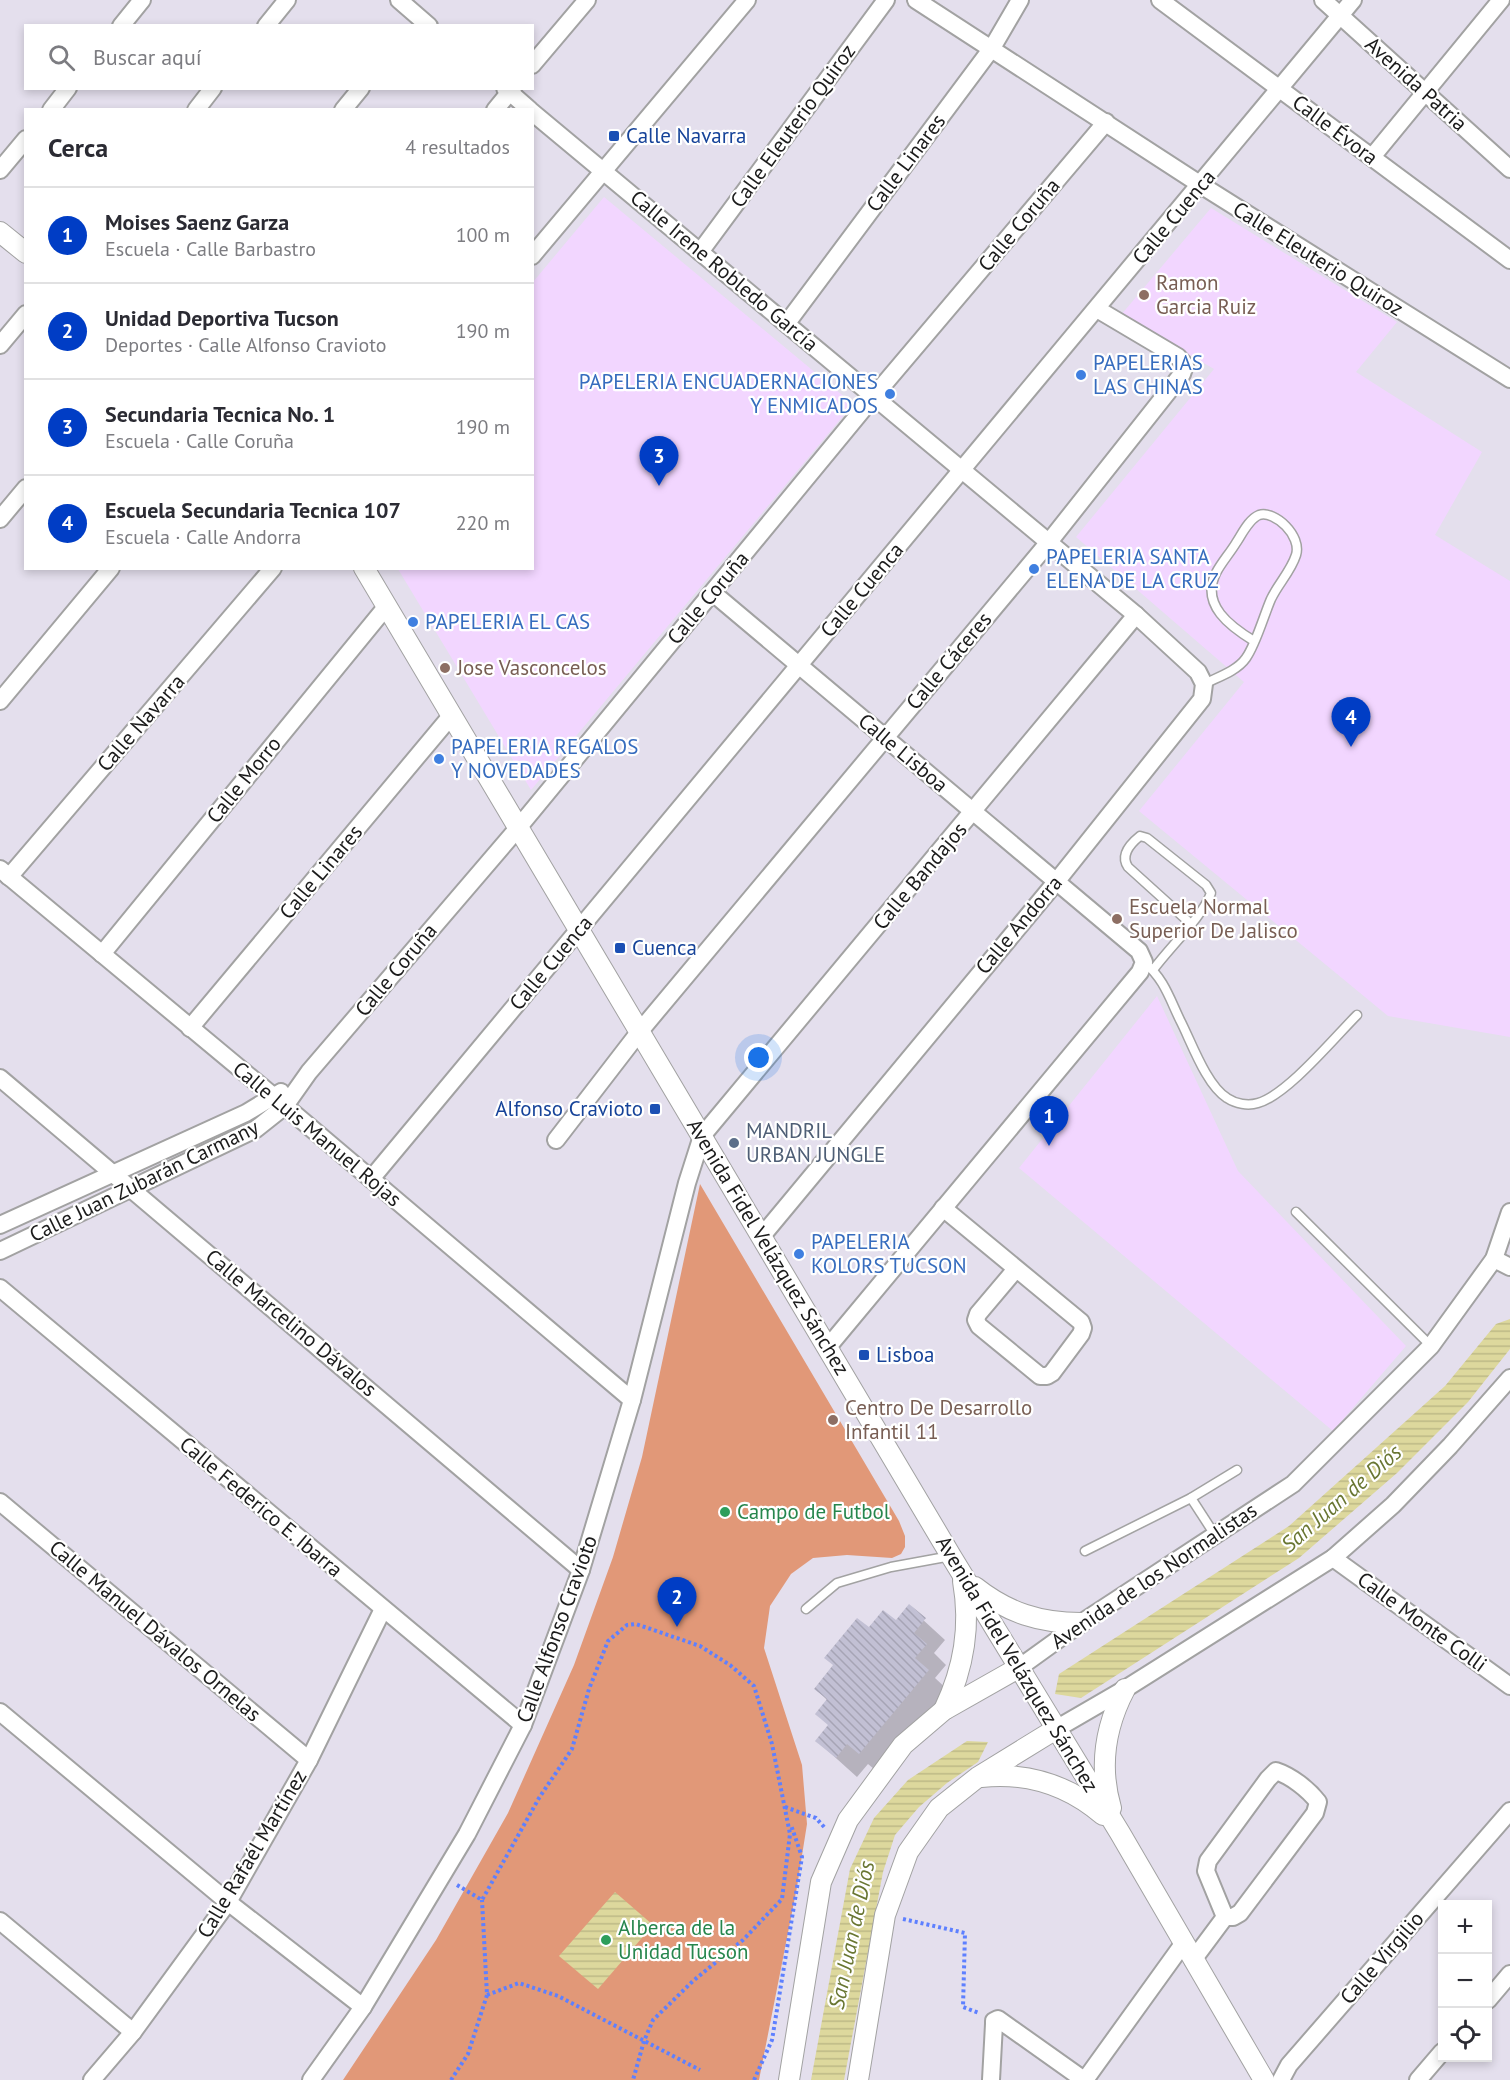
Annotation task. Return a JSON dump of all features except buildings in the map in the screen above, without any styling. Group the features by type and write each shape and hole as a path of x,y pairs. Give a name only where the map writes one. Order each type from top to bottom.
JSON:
{"street":[{"path":"123,24 142,0"},
{"path":"268,24 287,0"},
{"path":"399,0 421,23"},
{"path":"534,63 587,0"},
{"path":"534,254 747,0"},
{"name":"Calle Eleuterio Quiroz","path":"700,252 886,0"},
{"name":"Calle Eleuterio Quiroz","path":"916,0 1201,185 1510,379"},
{"name":"Calle Linares","path":"787,323 992,48 1020,0"},
{"name":"Calle Évora","path":"1160,0 1510,260"},
{"name":"Avenida Patria","path":"1323,0 1426,92 1503,155 1510,168"},
{"name":"Calle Cuenca","path":"371,1179 1353,0"},
{"path":"1372,157 1501,0"},
{"path":"53,108 66,90"},
{"path":"198,108 211,90"},
{"path":"345,108 359,90"},
{"path":"496,108 509,90"},
{"name":"Calle Irene Robledo García","path":"509,90 528,108"},
{"name":"Calle Irene Robledo García","path":"534,113 1136,615"},
{"name":"Calle Coruña","path":"280,1102 309,1072 518,828 874,396 1106,122"},
{"path":"0,170 24,142"},
{"path":"0,232 24,251"},
{"name":"Calle Cáceres","path":"556,1140 640,1031 1049,542 1182,374 1185,365 1178,357 1097,309"},
{"path":"0,345 24,316"},
{"path":"0,519 24,490"},
{"path":"0,701 109,570"},
{"name":"Calle Navarra","path":"4,873 271,570"},
{"name":"Avenida Fidel Velázquez Sánchez","path":"365,570 956,1564 1120,1833 1264,2080"},
{"name":"Calle Lisboa","path":"713,592 1139,951 1149,966"},
{"name":"Calle Morro","path":"102,954 386,607"},
{"path":"1136,615 1198,672 1204,684"},
{"name":"Calle Bandajos","path":"702,1136 1136,615"},
{"name":"Calle Andorra","path":"762,1236 1056,882 1202,699 1204,684"},
{"name":"Calle Linares","path":"190,1028 451,716"},
{"name":"Calle Luis Manuel Rojas","path":"4,873 280,1102 632,1401"},
{"path":"828,1347 1140,972 1149,966"},
{"name":"Calle Marcelino Dávalos","path":"0,1078 581,1570"},
{"name":"Calle Juan Zubarán Carmany","path":"0,1225 112,1172 246,1113 280,1102"},
{"name":"Calle Juan Zubarán Carmany","path":"0,1251 256,1129 280,1102"},
{"name":"Calle Alfonso Cravioto","path":"311,2080 363,2007 467,1834 523,1725 581,1570 632,1401 687,1183 702,1136"},
{"path":"943,1208 1081,1322 1083,1328 1081,1334 1052,1373 1047,1376 1040,1376 979,1326 976,1320 978,1314 1016,1269"},
{"name":"Avenida de los Normalistas","path":"789,2080 821,1882 848,1820 903,1745 944,1710 1020,1667 1081,1623 1293,1484 1431,1346 1494,1259 1510,1212"},
{"path":"1494,1259 1510,1267"},
{"name":"Calle Federico E. Ibarra","path":"0,1288 523,1725"},
{"path":"858,2080 885,1915 908,1852 939,1808 978,1777 1125,1689 1333,1558 1393,1504 1450,1446 1510,1378"},
{"name":"Calle Manuel Dávalos Ornelas","path":"0,1502 309,1760"},
{"name":"Calle Monte Colli","path":"1333,1558 1510,1686"},
{"path":"956,1564 988,1598 1021,1614 1040,1620 1081,1623"},
{"path":"944,1710 962,1666 966,1643 967,1619 956,1564"},
{"name":"Calle Rafaél Martínez","path":"92,2080 133,2032 228,1902 309,1760 383,1609"},
{"path":"1120,1833 1107,1797 1104,1759 1110,1723 1125,1689"},
{"path":"0,1712 228,1902 363,2007"},
{"path":"991,2080 996,2020 1084,2080 1188,1952 1225,1917 1233,1917 1240,1913 1315,1813 1318,1802 1285,1774 1276,1771 1268,1779 1208,1861 1206,1871 1225,1917"},
{"path":"978,1777 1015,1776 1052,1783 1089,1803 1120,1833"},
{"name":"Calle Virgilio","path":"1281,2080 1289,2065 1510,1811"},
{"path":"0,1921 133,2032"},
{"path":"1492,1995 1510,1974"},
{"path":"1418,2080 1438,2058"}],"lane":[{"path":"1204,684 1234,669 1246,658 1254,641 1272,596 1296,555 1297,541 1290,530 1269,515 1259,515 1250,522 1215,575 1211,592 1217,609 1230,626 1254,641"},
{"path":"1191,924 1128,867 1124,860 1125,854 1140,836 1147,838 1206,885 1211,892 1208,901 1191,924 1149,966 1167,989 1210,1080 1226,1097 1243,1105 1257,1104 1276,1095 1357,1015"},
{"path":"1296,1212 1431,1346"},
{"path":"1084,1551 1191,1498 1237,1470"},
{"path":"1191,1498 1215,1535"},
{"path":"806,1609 837,1583 891,1568 956,1564"}],"path":[{"path":"451,2080 468,2054 487,1995 482,1900 539,1798 572,1749 589,1689 608,1641 627,1625 636,1624 700,1646 730,1665 754,1686 772,1744 790,1834 782,1899 743,1940 693,1981 653,2020 644,2041 633,2080"},
{"path":"784,1807 816,1818 839,1842"},
{"path":"754,2080 772,2040 802,1857 784,1807"},
{"path":"442,1875 482,1900"},
{"path":"885,1915 965,1933 963,2007 996,2020"},
{"path":"487,1995 519,1983 558,1996 700,2070"}],"shaded area":[{"path":"604,197 853,404 531,790 399,570 534,570 534,281"},
{"path":"1211,208 1397,322 1356,372 1482,452 1435,535 1510,581 1510,1037 1388,1016 1139,811 1244,682 1076,537 1214,369 1121,315"},
{"path":"1157,996 1238,1171 1406,1346 1333,1431 1019,1168"},
{"path":"700,1184 899,1521 905,1536 905,1547 901,1554 892,1558 847,1555 813,1558 791,1574 770,1606 764,1648 802,1765 807,1824 759,2080 343,2080 436,1940 508,1813 574,1665 613,1557 642,1457"}],"water":[{"name":"San Juan de Diós","path":"1510,1319 1510,1349 1468,1402 1397,1473 1299,1558 1081,1698 1055,1694 1059,1674 1289,1526 1445,1386 1496,1324"},
{"name":"San Juan de Diós","path":"967,1741 988,1742 978,1762 947,1783 919,1807 895,1835 883,1872 844,2080 811,2080 850,1869 874,1818 908,1780"},
{"name":"Alberca de la Unidad Tucson","path":"615,1892 653,1925 598,1989 559,1956"}],"place":[{"name":"Calle Navarra","path":"614,136"},
{"name":"Ramon Garcia Ruiz","path":"1144,295"},
{"name":"PAPELERIAS LAS CHINAS","path":"1081,375"},
{"name":"PAPELERIA ENCUADERNACIONES Y ENMICADOS","path":"890,394"},
{"name":"Secundaria Tecnica No. 1","path":"659,486"},
{"name":"PAPELERIA SANTA ELENA DE LA CRUZ","path":"1034,569"},
{"name":"PAPELERIA EL CAS","path":"413,622"},
{"name":"Jose Vasconcelos","path":"445,668"},
{"name":"Escuela Secundaria Tecnica 107","path":"1351,747"},
{"name":"PAPELERIA REGALOS Y NOVEDADES","path":"439,759"},
{"name":"Escuela Normal Superior De Jalisco","path":"1117,919"},
{"name":"Cuenca","path":"620,948"},
{"name":"Alfonso Cravioto","path":"655,1109"},
{"name":"MANDRIL URBAN JUNGLE","path":"734,1143"},
{"name":"Moises Saenz Garza","path":"1049,1146"},
{"name":"PAPELERIA KOLORS TUCSON","path":"799,1254"},
{"name":"Lisboa","path":"864,1355"},
{"name":"Centro De Desarrollo Infantil 11","path":"833,1420"},
{"name":"Campo de Futbol","path":"725,1512"},
{"name":"Unidad Deportiva Tucson","path":"677,1627"},
{"name":"Alberca de la Unidad Tucson","path":"606,1940"}]}
